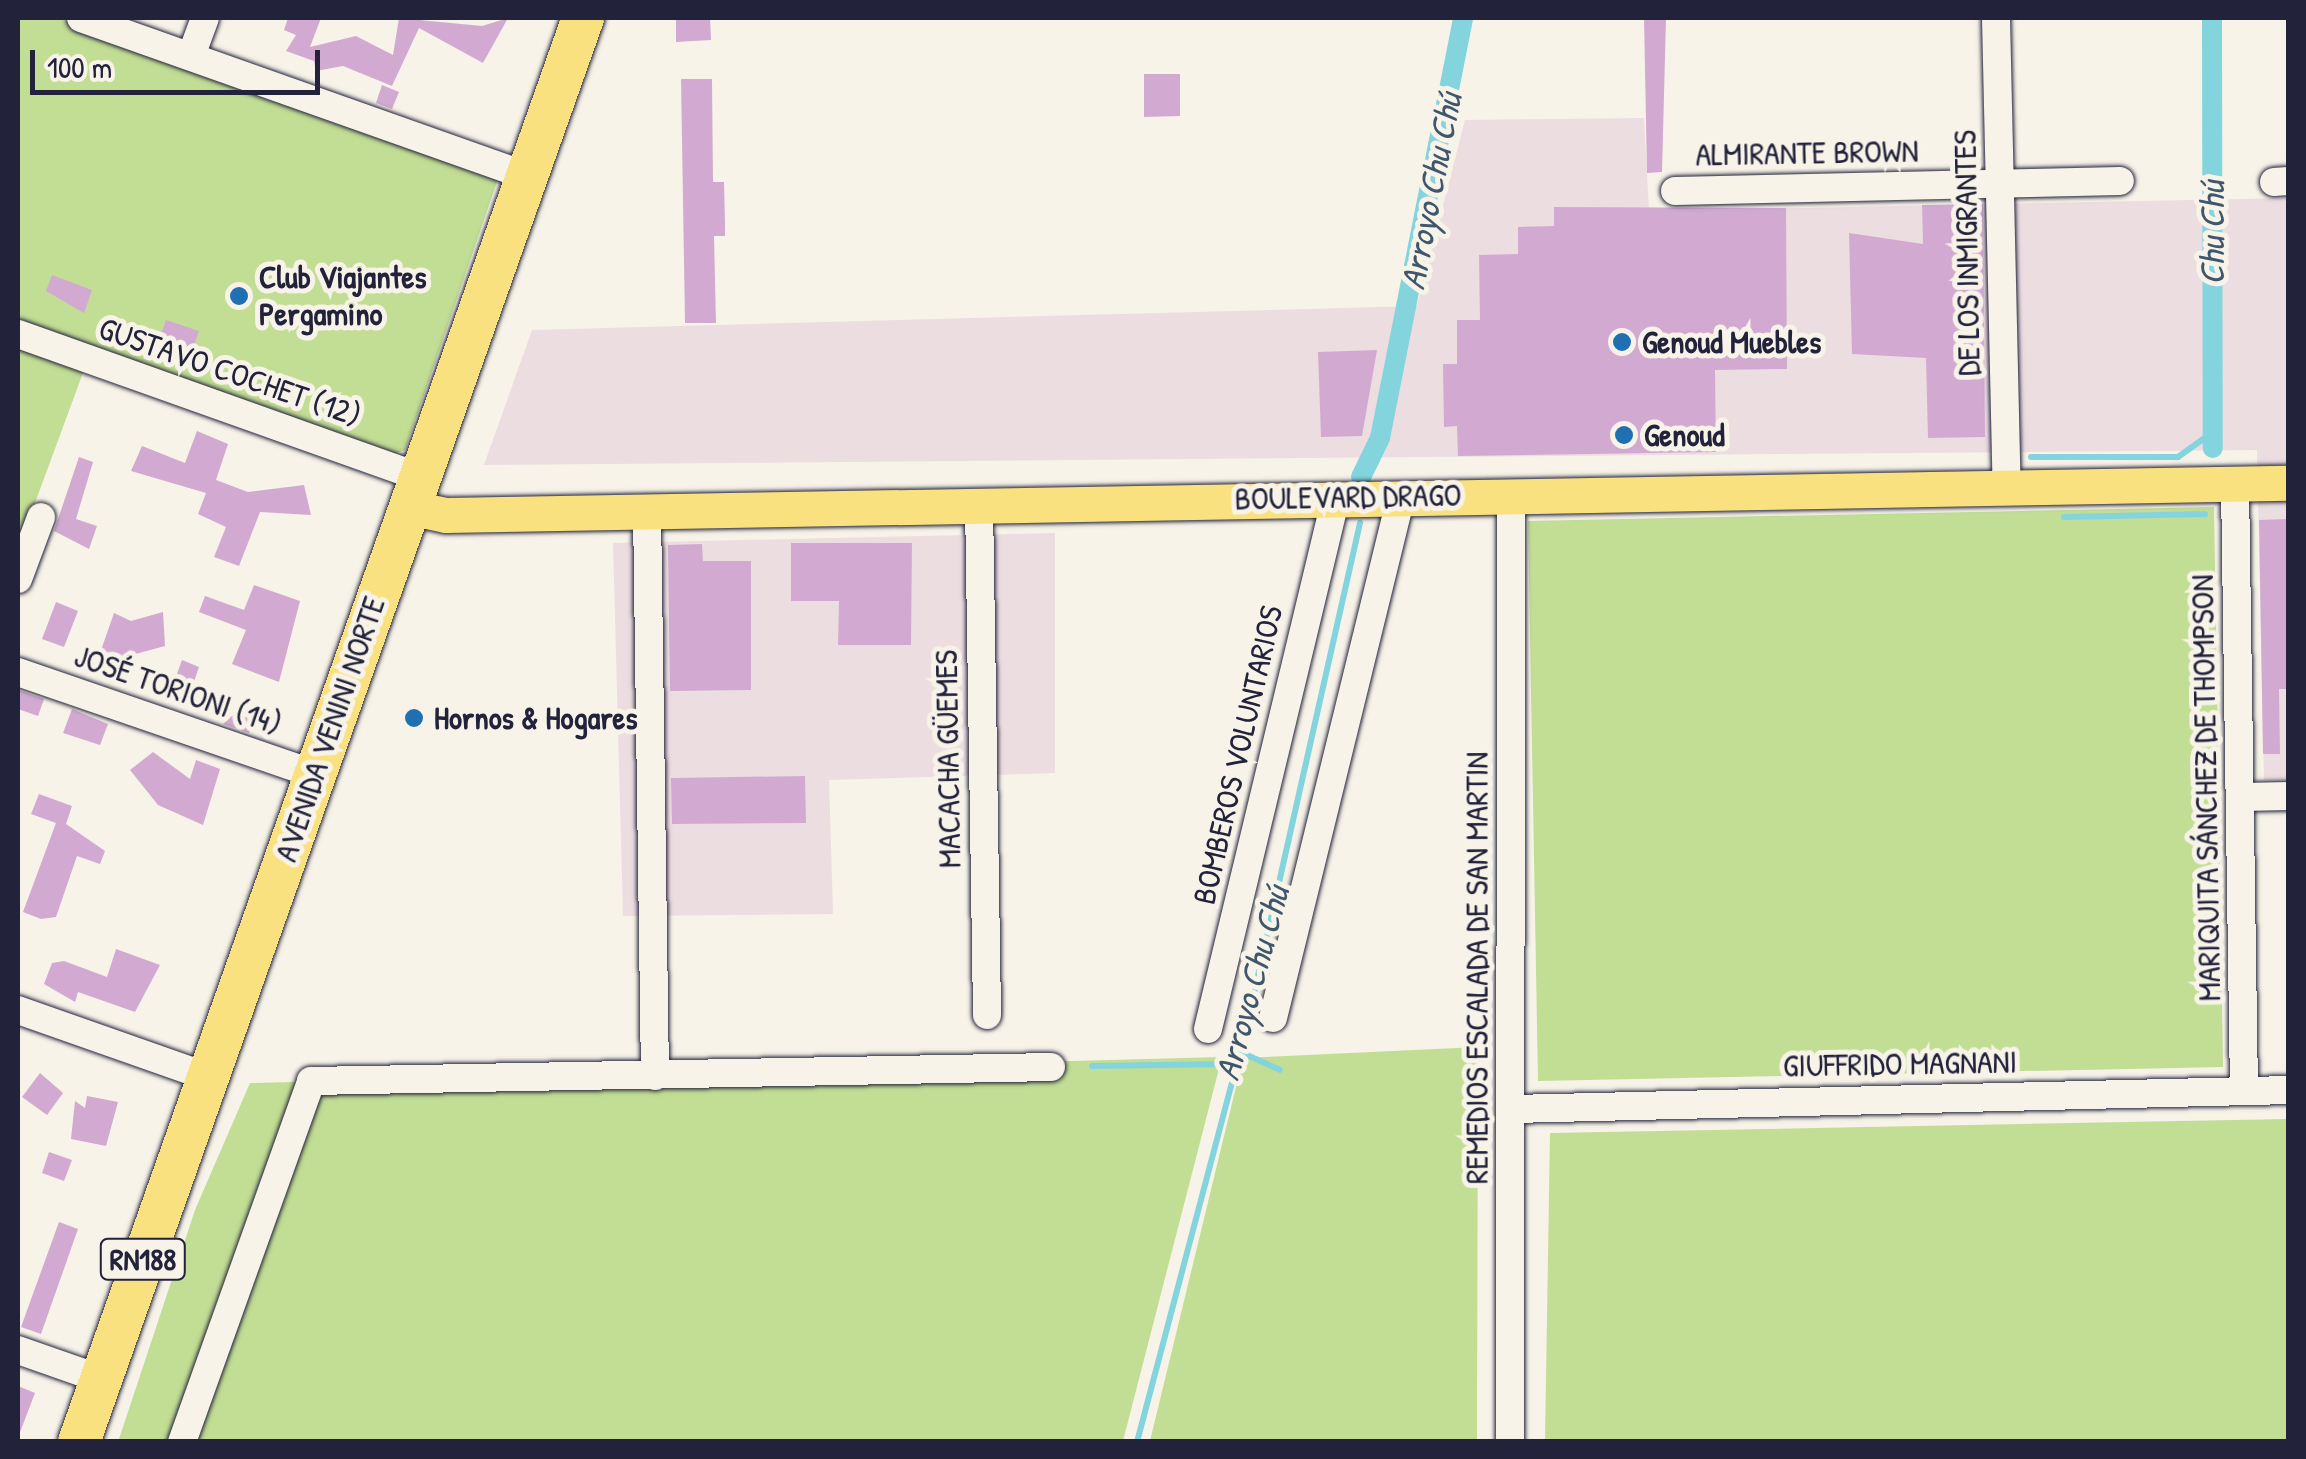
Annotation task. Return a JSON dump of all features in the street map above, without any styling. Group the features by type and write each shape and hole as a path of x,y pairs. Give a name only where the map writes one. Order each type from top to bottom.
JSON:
{"highway":[{"name":"AVENIDA VENINI NORTE","path":"79,1442 583,18"}],"main road":[{"name":"BOULEVARD DRAGO","path":"414,492 446,515 2288,483"}],"street":[{"path":"81,18 527,176"},
{"path":"191,56 205,18"},
{"name":"DE LOS INMIGRANTES","path":"1996,18 2008,486"},
{"name":"ALMIRANTE BROWN","path":"1675,191 2120,181"},
{"name":"GUSTAVO COCHET (12)","path":"18,334 414,492"},
{"name":"MARIQUITA SÁNCHEZ DE THOMPSON","path":"2235,484 2244,797 2244,1090"},
{"name":"REMEDIOS ESCALADA DE SAN MARTIN","path":"1510,1442 1511,494"},
{"path":"1273,1018 1392,497"},
{"name":"BOMBEROS VOLUNTARIOS","path":"1208,1029 1339,498"},
{"name":"MACACHA GÜEMES","path":"979,503 988,1015"},
{"path":"647,510 655,1076"},
{"path":"18,579 41,517"},
{"name":"JOSÉ TORIONI (14)","path":"18,672 315,774"},
{"path":"2244,797 2288,796"},
{"path":"18,1010 208,1078"},
{"path":"182,1442 311,1081 1051,1067"},
{"name":"GIUFFRIDO MAGNANI","path":"1513,1109 2288,1090"},
{"path":"18,1350 101,1380"}],"shaded area":[{"path":"1644,118 1649,211 2288,198 2288,780 2264,780 2257,450 484,465 532,330 1417,306 1465,120"},
{"path":"1055,533 1055,773 829,780 833,914 623,916 613,543"}],"green space":[{"name":"Club Viajantes Pergamino","path":"18,18 57,18 498,179 405,450 391,455 91,351 18,549"},
{"path":"2214,507 2223,1067 1538,1081 1528,521"},
{"path":"1478,1047 1477,1441 1150,1441 1243,1058"},
{"path":"1222,1057 1123,1441 118,1442 195,1210 250,1083"},
{"path":"2288,1119 2288,1441 1545,1441 1550,1133"}],"building":[{"path":"288,18 321,18 310,47 356,36 393,55 399,18 482,26 508,18 483,63 419,28 392,86 343,66 316,71 314,61 286,51 296,35 284,30"},
{"path":"710,18 711,40 676,42 676,19"},
{"path":"1644,18 1666,18 1662,172 1647,173"},
{"path":"1144,74 1180,74 1180,116 1144,117"},
{"path":"681,79 712,79 713,182 724,182 725,222 725,236 714,236 716,323 685,323"},
{"path":"382,85 399,92 392,109 376,103"},
{"path":"1983,204 1985,437 1928,438 1926,358 1852,354 1849,233 1923,244 1922,205"},
{"name":"Genoud Muebles","path":"1554,207 1786,208 1787,369 1715,370 1716,452 1458,456 1457,426 1444,427 1443,364 1457,364 1457,320 1480,320 1479,255 1518,254 1518,227 1554,226"},
{"path":"52,275 92,290 84,313 46,291"},
{"path":"166,320 199,331 188,363 155,352"},
{"path":"1377,350 1362,436 1321,437 1318,352"},
{"path":"197,431 228,444 216,480 248,492 304,485 311,515 260,512 239,566 214,557 226,527 198,514 206,493 131,471 142,446 185,463"},
{"path":"79,457 93,462 76,519 97,526 89,549 54,531"},
{"path":"2288,519 2288,689 2279,689 2280,754 2263,754 2259,520"},
{"path":"791,543 912,543 911,645 838,645 839,601 791,601"},
{"path":"702,544 703,561 751,561 751,690 670,691 668,545"},
{"path":"254,585 300,601 279,682 232,664 246,630 199,612 205,596 244,610"},
{"path":"56,602 78,611 64,647 42,639"},
{"path":"163,612 165,646 117,659 100,653 114,613 131,621"},
{"path":"182,660 199,667 189,696 171,690"},
{"path":"18,690 44,699 38,716 18,709"},
{"path":"243,706 257,711 249,733 223,724"},
{"path":"72,709 108,724 100,745 63,733"},
{"path":"153,752 190,779 196,760 220,769 203,825 158,805 130,770"},
{"path":"805,776 806,823 672,824 671,778"},
{"path":"39,794 72,806 66,824 105,851 100,864 77,856 56,917 41,919 23,912 56,823 31,814"},
{"path":"116,949 160,965 135,1012 78,992 75,1002 44,984 52,963 64,961 107,977"},
{"path":"40,1073 63,1093 47,1115 22,1097"},
{"path":"87,1096 118,1102 106,1146 71,1139 75,1101 85,1108"},
{"path":"49,1152 72,1160 64,1181 42,1173"},
{"path":"59,1222 78,1229 41,1334 21,1327"},
{"path":"18,1386 35,1393 19,1435 18,1435"}],"waterway":[{"path":"1361,477 1380,438 1463,18"},
{"name":"Chu Chú","path":"2212,18 2213,448"},
{"path":"2031,457 2178,457 2213,432"},
{"path":"2064,517 2205,514"},
{"name":"Arroyo Chu Chú","path":"1137,1442 1246,1029 1360,523"},
{"path":"1236,1050 1280,1070"},
{"path":"1092,1066 1230,1064"}],"place":[{"name":"Club Viajantes Pergamino","path":"239,296"},
{"name":"Genoud Muebles","path":"1622,342"},
{"name":"Genoud","path":"1624,435"},
{"name":"Hornos & Hogares","path":"414,718"}]}
